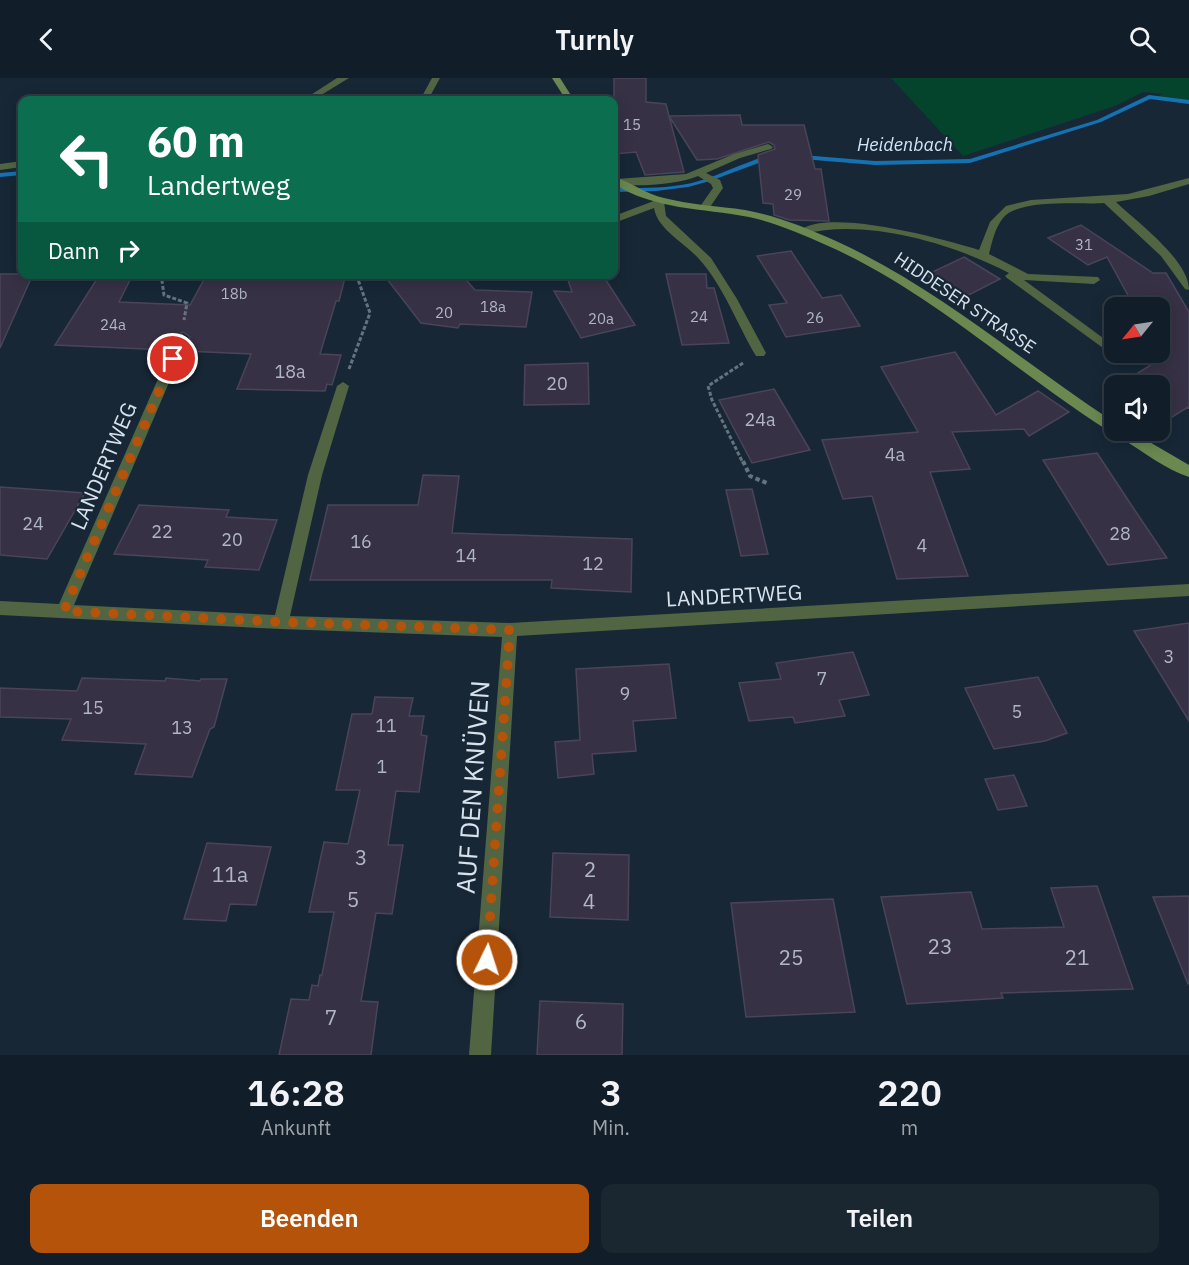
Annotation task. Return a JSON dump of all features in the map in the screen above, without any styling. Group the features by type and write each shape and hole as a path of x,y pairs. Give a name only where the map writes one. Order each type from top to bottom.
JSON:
{"main road":[{"path":"556,78 567,96"},
{"name":"HIDDESER STRASSE","path":"618,184 640,196 659,202 748,214 804,231 883,268 939,302 1104,420"},
{"name":"HIDDESER STRASSE","path":"1136,441 1189,472"}],"street":[{"path":"314,96 345,78"},
{"path":"426,96 436,78"},
{"path":"618,183 708,177 736,156 768,147"},
{"path":"0,167 18,165"},
{"path":"704,208 718,188 708,177"},
{"path":"984,255 993,225 1009,208 1042,203 1107,200 1148,194 1189,181"},
{"path":"1107,200 1165,254 1189,286"},
{"path":"618,218 659,202 661,217 705,258 731,299 760,353"},
{"path":"804,231 812,226 840,225 918,237 951,244 984,255 1026,277 1094,280"},
{"path":"984,255 1104,344"},
{"name":"LANDERTWEG","path":"64,611 182,338"},
{"path":"281,622 315,475 343,386"},
{"name":"LANDERTWEG","path":"2,611 64,611 510,630 1189,590"},
{"name":"AUF DEN KNÜVEN","path":"480,1055 510,630"}],"path":[{"path":"162,279 164,295 187,303 182,338"},
{"path":"343,386 370,313 358,279"},
{"path":"760,353 708,386 712,400 750,476 769,484"}],"green space":[{"path":"891,78 1189,78 1189,104 1154,98 1163,94 1143,92 1115,106 963,156"}],"building":[{"path":"614,78 646,78 646,102 666,104 684,172 645,175 636,152 618,154 618,96 614,96"},
{"path":"740,115 742,125 804,125 815,169 821,169 829,221 789,220 774,215 773,204 763,203 758,155 775,149 774,145 769,142 717,159 697,160 669,116"},
{"path":"1081,225 1153,273 1166,273 1189,312 1189,408 1170,418 1170,375 1135,375 1154,363 1170,363 1170,297 1129,297 1107,257 1088,265 1048,238"},
{"path":"791,251 822,298 841,295 860,326 786,337 769,305 787,303 757,256"},
{"path":"964,257 1000,279 963,298 926,275"},
{"path":"0,274 18,274 18,279 31,279 0,348"},
{"path":"666,274 706,274 707,288 714,288 729,343 682,345"},
{"path":"97,279 130,279 119,302 190,305 204,279 345,279 320,354 341,355 332,385 327,384 325,391 237,389 251,354 185,351 190,337 183,332 174,337 168,350 55,345"},
{"path":"387,279 465,279 475,290 532,292 526,327 460,324 458,328 421,323"},
{"path":"568,279 605,279 635,325 581,338 554,291 572,292"},
{"path":"955,352 996,415 1038,391 1069,412 1029,436 1024,429 952,432 970,469 930,472 968,576 897,579 872,496 843,499 822,440 918,432 881,367"},
{"path":"588,363 589,404 524,405 525,365"},
{"path":"774,389 810,450 752,463 719,400"},
{"path":"1097,453 1167,558 1108,565 1043,460"},
{"path":"423,475 459,476 452,533 632,539 631,592 551,588 552,580 310,580 328,505 418,505"},
{"path":"0,487 85,493 47,559 0,555"},
{"path":"752,489 768,554 741,556 726,490"},
{"path":"139,505 229,510 226,517 277,520 259,570 205,567 208,560 114,554"},
{"path":"1189,623 1189,721 1134,631"},
{"path":"853,652 869,695 839,700 845,716 795,723 793,717 749,721 739,683 781,679 776,663"},
{"path":"669,664 676,718 633,721 636,751 592,754 594,774 558,778 555,742 580,740 576,669"},
{"path":"1038,677 1067,733 1045,741 994,749 965,688"},
{"path":"82,678 165,681 166,678 200,681 201,679 227,679 214,727 210,729 192,777 135,774 146,744 62,740 71,719 0,717 0,688 77,691"},
{"path":"375,697 413,698 409,716 424,716 421,735 427,736 419,792 396,791 388,845 403,845 392,914 376,913 361,1001 378,1002 371,1055 279,1055 291,999 309,1000 312,985 318,986 320,975 322,975 334,912 309,912 324,842 348,844 360,790 336,790 352,714 372,714"},
{"path":"1014,775 1027,806 998,810 985,779"},
{"path":"207,843 271,847 256,905 230,904 226,921 184,919"},
{"path":"553,853 629,855 628,920 550,917"},
{"path":"1097,886 1133,989 1001,993 1003,998 907,1004 881,897 971,892 982,929 1064,927 1051,888"},
{"path":"1189,896 1189,983 1188,984 1153,897"},
{"path":"833,899 855,1012 746,1017 731,903"},
{"path":"540,1001 623,1004 622,1055 537,1055"}],"waterway":[{"name":"Heidenbach","path":"802,157 875,163 970,161 1099,121 1149,97 1189,102"},
{"name":"Heidenbach","path":"618,190 656,189 699,183 770,157"},
{"name":"Heidenbach","path":"0,175 18,173"}],"route":[{"path":"173,359 64,611 510,630 487,960"}]}
